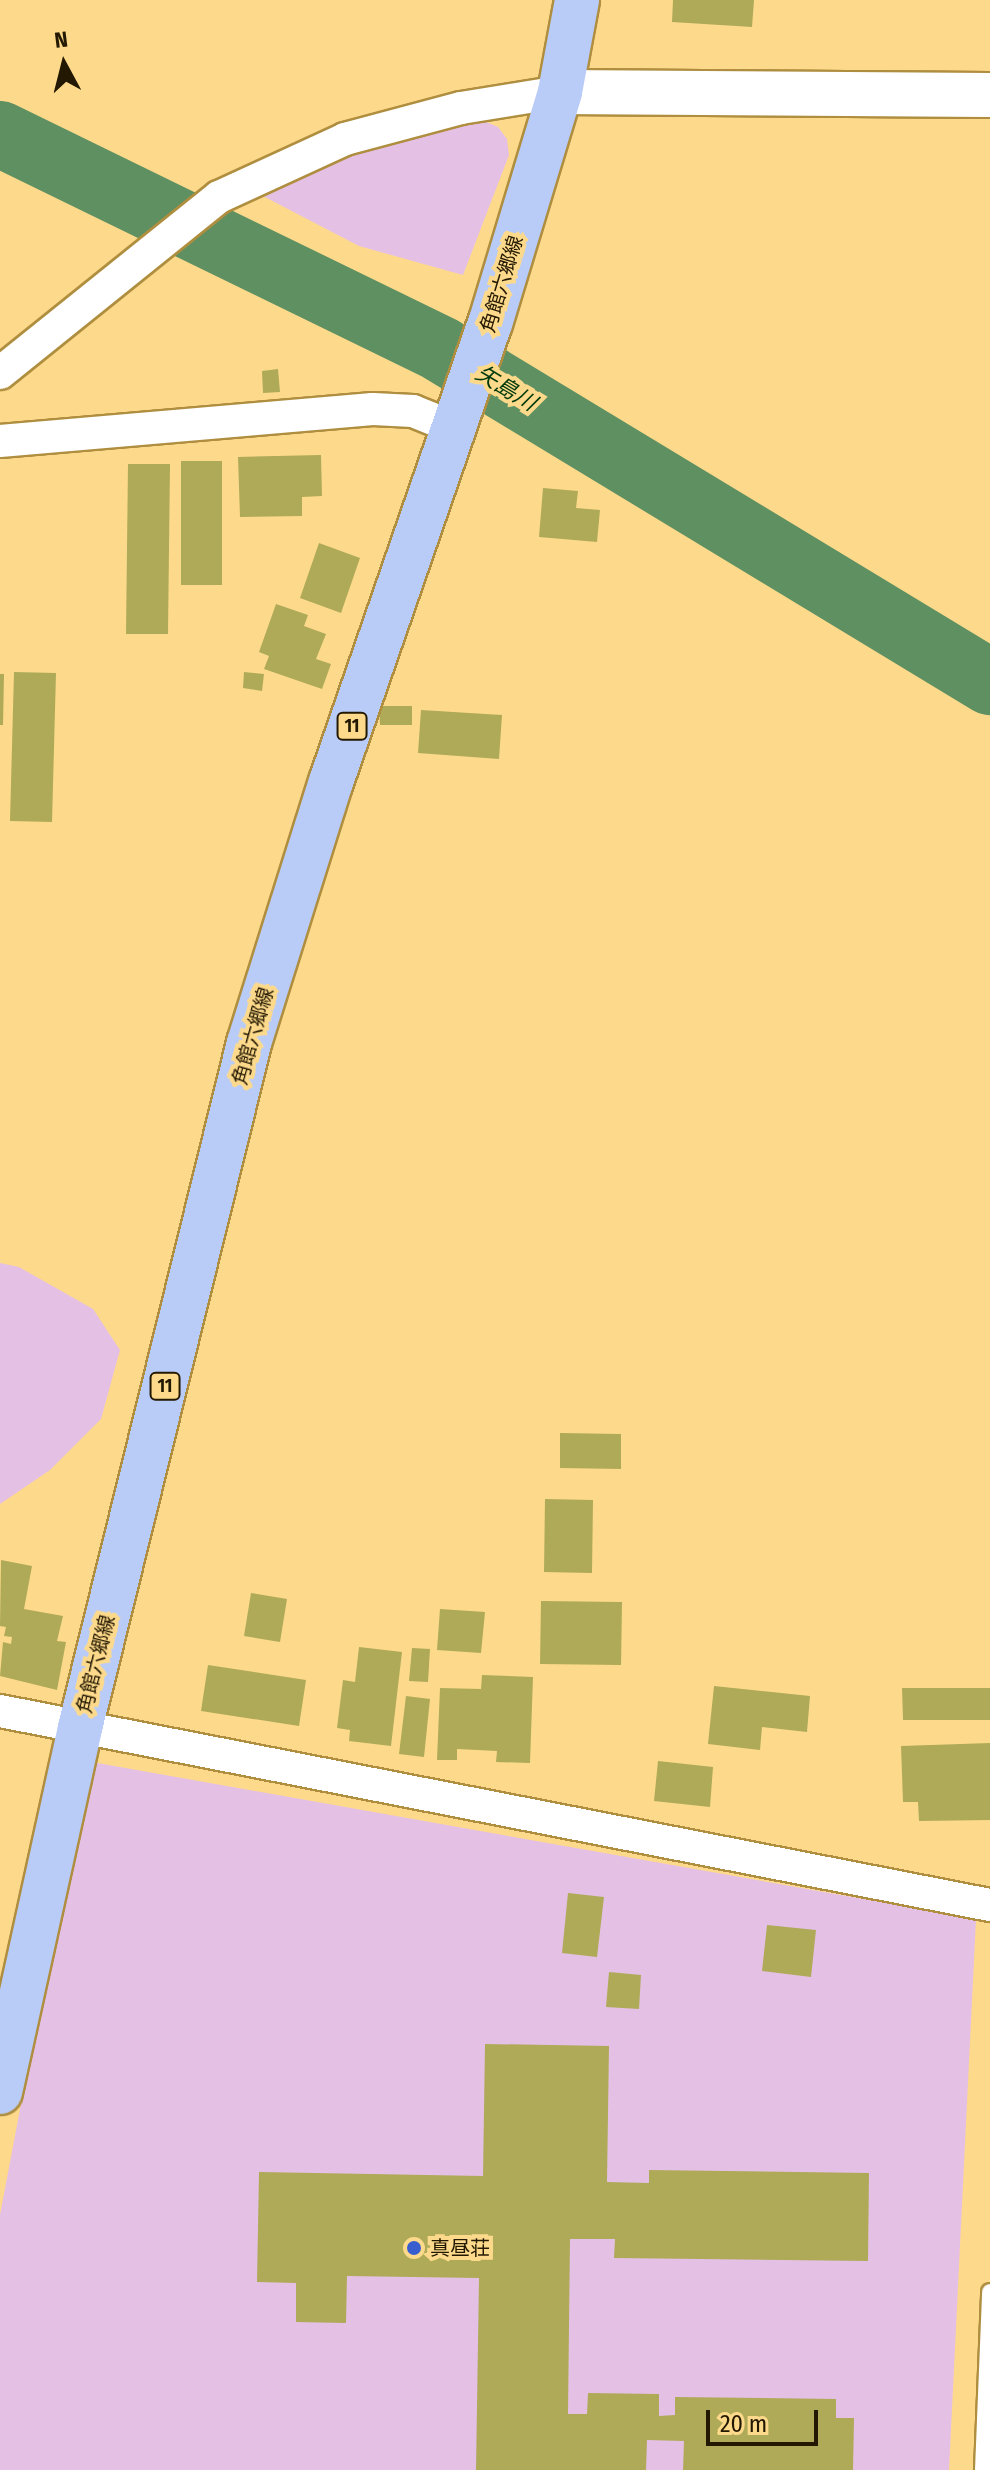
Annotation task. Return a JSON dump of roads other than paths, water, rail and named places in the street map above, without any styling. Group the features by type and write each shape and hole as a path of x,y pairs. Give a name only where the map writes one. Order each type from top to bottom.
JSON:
{"main road":[{"name":"角館六郷線","path":"0,2092 80,1728 249,1043 331,782 484,341 560,92 577,0"}],"street":[{"path":"0,373 219,197 345,139 461,108 560,92 990,95"},
{"path":"0,441 373,409 413,411 458,419"},
{"path":"0,1711 990,1905"}],"lane":[{"path":"983,2470 990,2292"}],"waterway":[{"name":"矢島川","path":"0,134 442,350 990,682"}],"place":[{"name":"真昼荘","path":"414,2248"}]}
